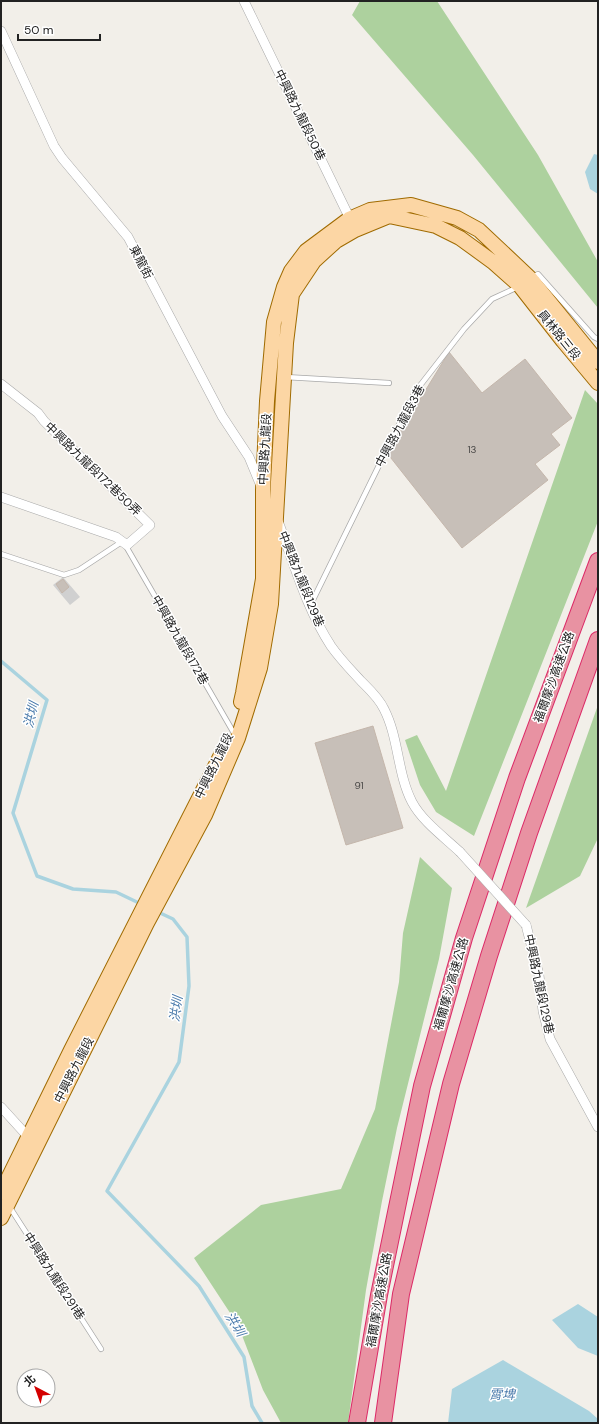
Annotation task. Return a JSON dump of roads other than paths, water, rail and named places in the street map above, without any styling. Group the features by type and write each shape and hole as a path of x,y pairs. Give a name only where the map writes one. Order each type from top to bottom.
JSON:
{"highway":[{"name":"福爾摩沙高速公路","path":"357,1423 379,1295 422,1086 464,938 517,778 598,561"},
{"name":"福爾摩沙高速公路","path":"383,1423 401,1294 451,1084 489,956 528,833 598,640"}],"main road":[{"name":"中興路九龍段","path":"1,1218 4,1198 155,896 205,815 260,668 271,604 267,401 274,322 284,287 291,271 306,251 352,224 389,216 436,226 460,238 492,262 525,282"},
{"name":"中興路九龍段","path":"235,734 244,693 263,579 292,294 314,261 352,224"},
{"name":"員林路三段","path":"525,282 568,336 598,383"},
{"name":"員林路三段","path":"568,336 598,362"}],"street":[{"name":"中興路九龍段50巷","path":"244,1 352,224"},
{"name":"東龍街","path":"1,31 54,146 62,158 128,237 222,416 249,457 270,502"},
{"name":"中興路九龍段172巷50弄","path":"1,384 38,413 44,421 150,525 127,546 123,541"},
{"path":"1,497 116,537 123,541"},
{"name":"中興路九龍段129巷","path":"270,502 318,626 350,670 372,692 384,708 407,791 412,802 419,813 460,852 526,925 539,975 543,1011 550,1039 598,1127"},
{"path":"1,1107 32,1141"}],"lane":[{"path":"525,282 538,274 598,340"},
{"name":"中興路九龍段3巷","path":"310,606 415,392 464,329 492,299 525,282"},
{"path":"284,377 389,383"},
{"path":"1,554 64,575 79,570 123,541"},
{"name":"中興路九龍段172巷","path":"123,541 235,734"},
{"name":"中興路九龍段291巷","path":"4,1198 101,1349"}],"water":[{"path":"594,154 598,155 598,194 590,189 585,172"},
{"path":"578,1304 598,1317 598,1356 578,1348 552,1320"},
{"name":"霄埤","path":"503,1360 589,1411 598,1419 598,1423 448,1423 452,1389"}],"waterway":[{"name":"洪圳","path":"1,661 47,700 13,813 37,876 73,889 116,892 141,904"},
{"name":"洪圳","path":"158,912 173,919 187,937 189,986 179,1062 107,1191 199,1286 244,1357 252,1406 262,1423"}]}
